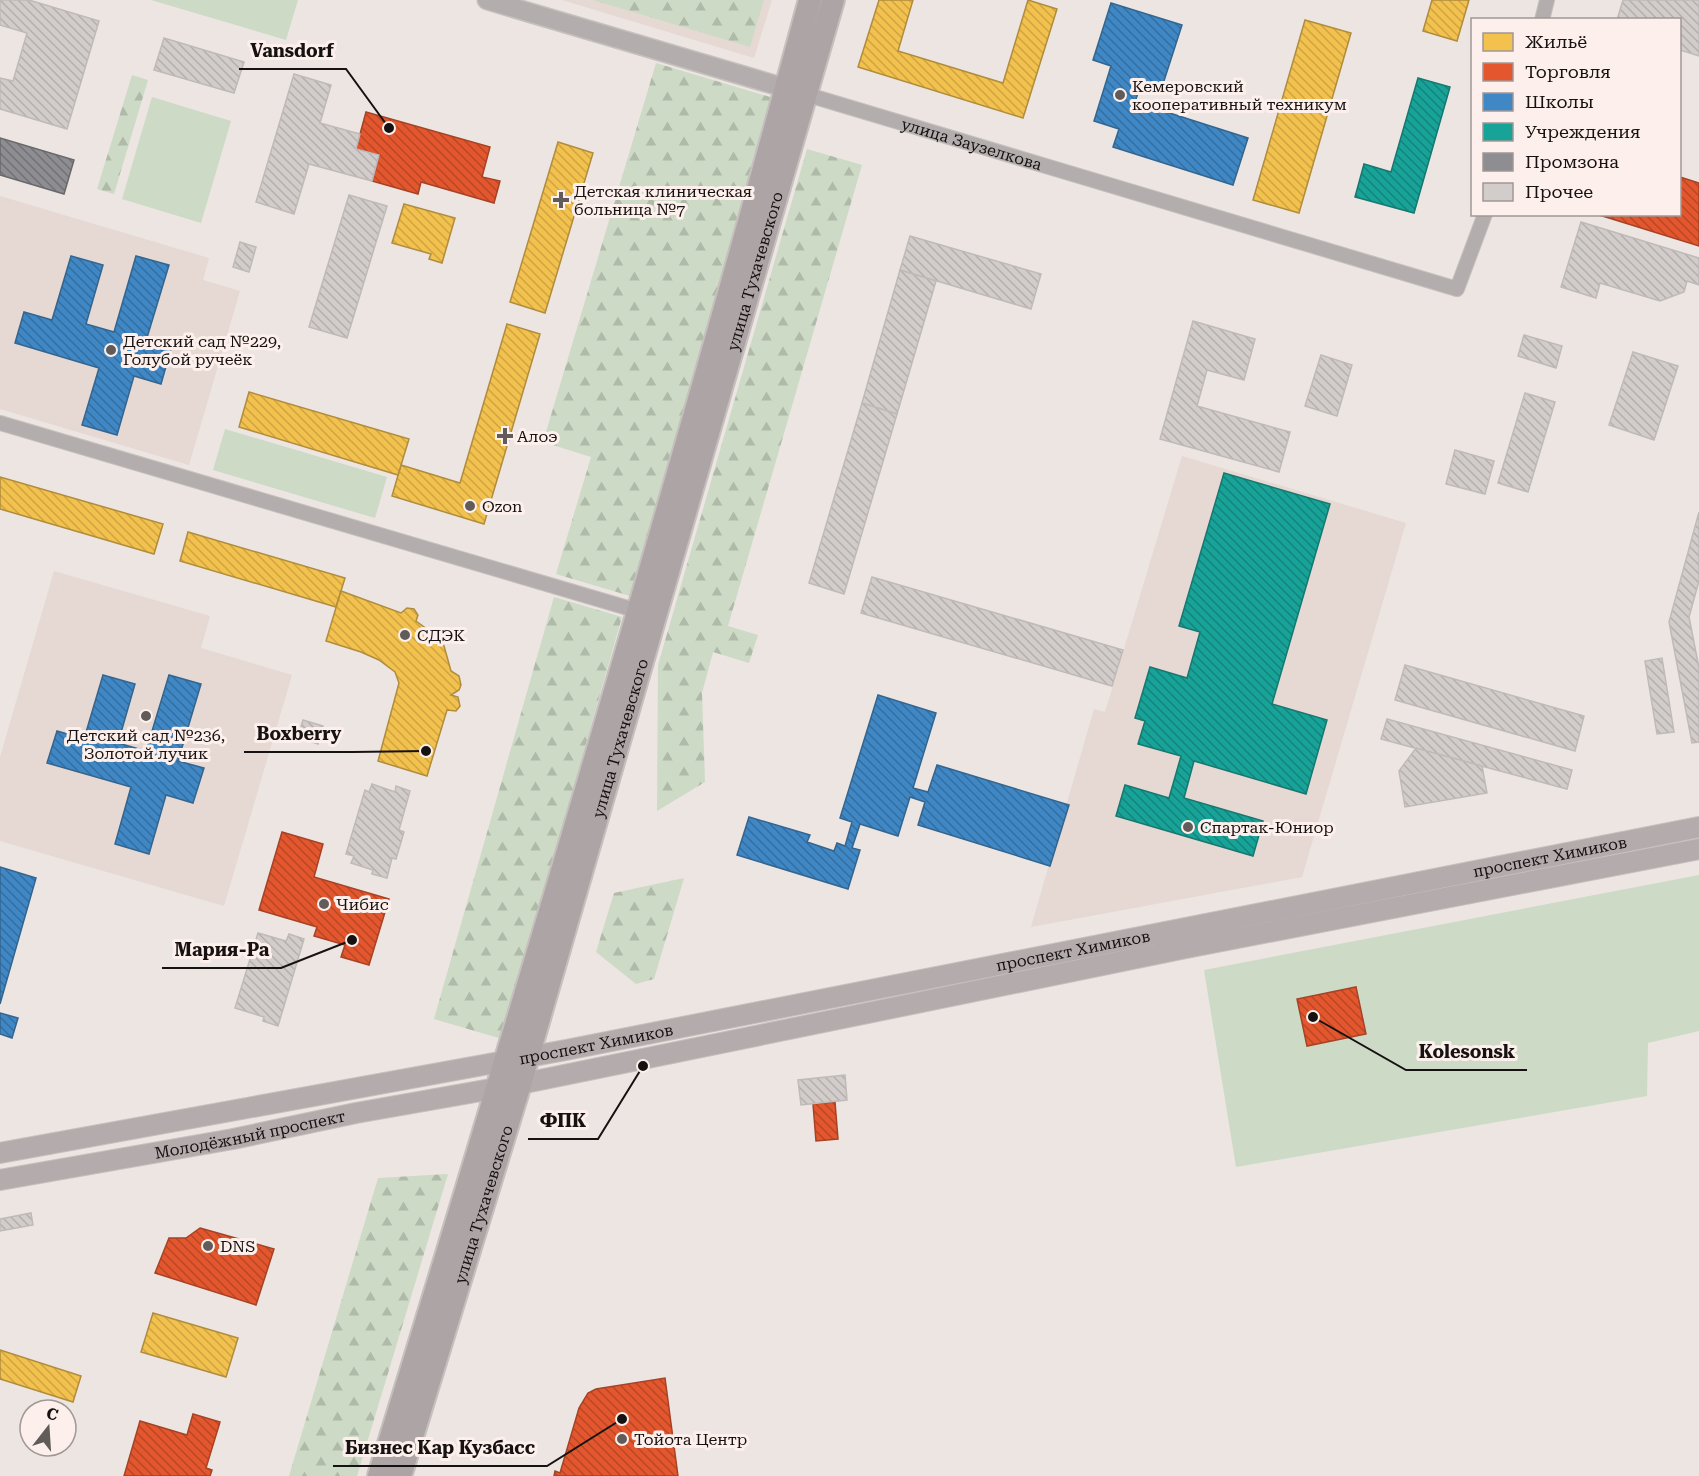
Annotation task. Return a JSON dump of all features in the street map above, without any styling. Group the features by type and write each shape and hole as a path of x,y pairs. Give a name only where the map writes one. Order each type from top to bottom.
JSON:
{"main road":[{"name":"улица Тухачевского","path":"379,1476 497,1088 517,1058 795,91 810,0"},
{"name":"улица Тухачевского","path":"399,1476 520,1084 517,1058 638,611 795,91 833,0"},
{"name":"проспект Химиков","path":"447,1072 1699,827"},
{"name":"проспект Химиков","path":"497,1088 1186,948 1699,849"},
{"name":"Молодёжный проспект","path":"0,1153 447,1072"},
{"name":"Молодёжный проспект","path":"0,1180 233,1139 356,1113 497,1088"}],"street":[{"name":"улица Заузелкова","path":"487,0 1457,289 1484,216"},
{"path":"1542,18 1547,0"},
{"path":"0,423 638,611"}],"shaded area":[{"path":"562,0 772,0 754,58"},
{"name":"Детский сад №229, Голубой ручеёк","path":"0,196 209,258 203,280 240,291 189,465 0,409"},
{"path":"1182,456 1406,523 1302,877 1031,927 1094,709 1105,712"},
{"name":"Детский сад №236, Золотой лучик","path":"54,571 210,616 201,648 292,675 224,906 0,841 0,757"}],"green space":[{"path":"151,0 298,0 286,40"},
{"path":"593,0 764,0 750,47"},
{"path":"656,63 777,99 630,596 556,574 591,457 543,442"},
{"path":"132,75 148,80 114,194 97,189"},
{"path":"152,97 231,121 201,223 122,199"},
{"path":"807,149 862,165 728,626 758,635 749,663 713,652 702,693 705,782 657,811 658,665"},
{"path":"225,429 387,477 375,518 213,470"},
{"path":"554,597 622,617 502,1039 434,1019"},
{"path":"1699,875 1699,1031 1648,1043 1647,1096 1236,1167 1204,970"},
{"path":"684,878 654,979 636,984 596,952 614,893"},
{"path":"448,1174 357,1476 289,1476 378,1178"}],"building: Жильё":[{"path":"879,0 913,0 898,51 1003,83 1028,0 1057,9 1023,118 858,67"},
{"path":"1432,0 1469,0 1457,41 1423,31"},
{"path":"1305,20 1351,33 1299,213 1253,200"},
{"path":"558,142 593,153 545,313 510,302"},
{"path":"404,204 455,218 442,263 429,259 431,254 392,243"},
{"path":"507,324 540,334 484,524 392,496 401,465 460,483"},
{"path":"249,392 409,439 398,475 239,427"},
{"path":"0,477 163,524 154,554 0,509"},
{"path":"188,532 345,578 336,607 180,561"},
{"path":"341,591 401,613 407,608 414,609 418,615 416,621 444,646 451,671 459,676 461,685 459,690 451,695 458,697 460,706 456,711 447,710 427,776 378,761 399,683 395,672 379,660 326,641"},
{"path":"153,1313 238,1338 226,1377 141,1352"},
{"path":"0,1350 81,1376 74,1398 60,1398 0,1379"}],"building: Торговля":[{"path":"366,112 490,147 482,177 500,181 494,203 421,182 418,194 372,181 379,155 356,149"},
{"path":"1681,177 1699,183 1699,246 1602,216 1681,216"},
{"name":"Чибис","path":"282,832 323,844 314,877 389,899 369,965 341,957 345,945 314,936 317,927 259,910"},
{"path":"1356,987 1366,1034 1307,1046 1297,999"},
{"path":"835,1102 838,1139 816,1141 813,1104"},
{"path":"200,1228 274,1249 256,1305 155,1273 169,1238 186,1238"},
{"name":"Тойота Центр","path":"665,1378 678,1476 554,1476 555,1471 560,1473 579,1408 588,1393 596,1389"},
{"path":"193,1414 220,1422 206,1468 212,1470 210,1476 124,1476 140,1421 187,1435"}],"building: Школы":[{"name":"Кемеровский кооперативный техникум","path":"1111,3 1182,25 1162,87 1142,81 1135,102 1248,138 1233,185 1113,147 1119,129 1094,121 1111,66 1093,60"},
{"path":"71,256 103,265 86,324 114,332 136,256 169,265 146,341 171,349 161,384 134,376 117,435 82,425 99,368 15,343 24,312 52,320"},
{"path":"103,675 135,684 118,743 146,751 169,675 201,684 178,761 204,768 193,803 166,795 149,854 115,844 131,787 47,763 57,731 84,739"},
{"path":"878,695 936,713 913,788 928,792 937,765 1069,805 1050,866 918,825 925,802 910,797 898,836 860,824 852,848 860,850 848,889 737,855 749,817 810,835 807,842 834,851 837,843 845,846 852,822 840,818"},
{"path":"0,867 36,878 0,1004"},
{"path":"0,1013 18,1018 12,1038 0,1034"}],"building: Учреждения":[{"path":"1418,78 1450,87 1414,213 1355,197 1364,164 1391,172"},
{"path":"1224,473 1330,504 1272,704 1327,720 1306,794 1194,761 1184,798 1263,821 1253,856 1116,816 1125,785 1169,798 1181,756 1138,744 1145,721 1135,718 1150,667 1187,678 1200,632 1179,626"}],"building: Промзона":[{"path":"0,138 74,160 64,194 0,175"}],"building: Прочее":[{"path":"0,0 29,0 99,21 67,129 0,109 0,78 13,81 27,33 0,25"},
{"path":"1623,0 1699,0 1699,56 1681,50 1681,18 1618,18"},
{"path":"164,38 244,62 234,93 154,70"},
{"path":"294,74 331,85 320,123 360,134 356,149 379,155 372,181 309,164 294,214 256,202"},
{"path":"349,195 387,206 347,338 309,327"},
{"path":"1581,222 1699,258 1699,285 1687,281 1684,292 1660,301 1600,283 1596,298 1561,287"},
{"path":"910,236 1041,274 1031,309 900,270"},
{"path":"240,242 256,247 249,272 233,267"},
{"path":"900,270 936,281 897,414 862,403"},
{"path":"1193,321 1255,339 1244,380 1207,370 1197,406 1290,432 1279,472 1160,439"},
{"path":"1524,335 1562,346 1556,368 1518,356"},
{"path":"1633,352 1678,366 1654,440 1609,425"},
{"path":"1321,355 1352,365 1337,416 1305,406"},
{"path":"1525,393 1555,402 1528,492 1498,483"},
{"path":"862,403 897,414 844,594 809,583"},
{"path":"1455,450 1494,461 1485,494 1446,484"},
{"path":"1699,512 1699,581 1689,617 1699,668 1699,742 1692,743 1669,622"},
{"path":"872,577 1123,650 1112,686 861,613"},
{"path":"1662,658 1674,732 1657,734 1645,661"},
{"path":"1405,665 1584,716 1575,751 1395,700"},
{"path":"1387,719 1572,770 1567,789 1381,739"},
{"path":"303,720 323,726 318,744 298,737"},
{"path":"1416,748 1482,766 1487,793 1405,807 1399,771"},
{"path":"372,784 395,792 396,786 410,791 399,830 404,832 396,859 392,858 387,878 372,874 373,870 351,863 354,856 346,854 365,790 369,792"},
{"path":"258,933 286,941 289,934 304,939 278,1026 263,1021 264,1017 235,1008"},
{"path":"845,1075 847,1100 801,1105 798,1080"},
{"path":"31,1213 33,1225 0,1231 0,1219"}],"place":[{"name":"Кемеровский кооперативный техникум","path":"1120,95"},
{"name":"Vansdorf","path":"389,128"},
{"name":"Детская клиническая больница №7","path":"561,200"},
{"name":"Детский сад №229, Голубой ручеёк","path":"111,350"},
{"name":"Алоэ","path":"505,436"},
{"name":"Ozon","path":"470,506"},
{"name":"СДЭК","path":"405,635"},
{"name":"Детский сад №236, Золотой лучик","path":"146,716"},
{"name":"Boxberry","path":"426,751"},
{"name":"Спартак-Юниор","path":"1188,827"},
{"name":"Чибис","path":"324,904"},
{"name":"Мария-Ра","path":"352,940"},
{"name":"Kolesonsk","path":"1313,1017"},
{"name":"ФПК","path":"643,1066"},
{"name":"DNS","path":"208,1246"},
{"name":"Бизнес Кар Кузбасс","path":"622,1419"},
{"name":"Тойота Центр","path":"622,1439"}]}
